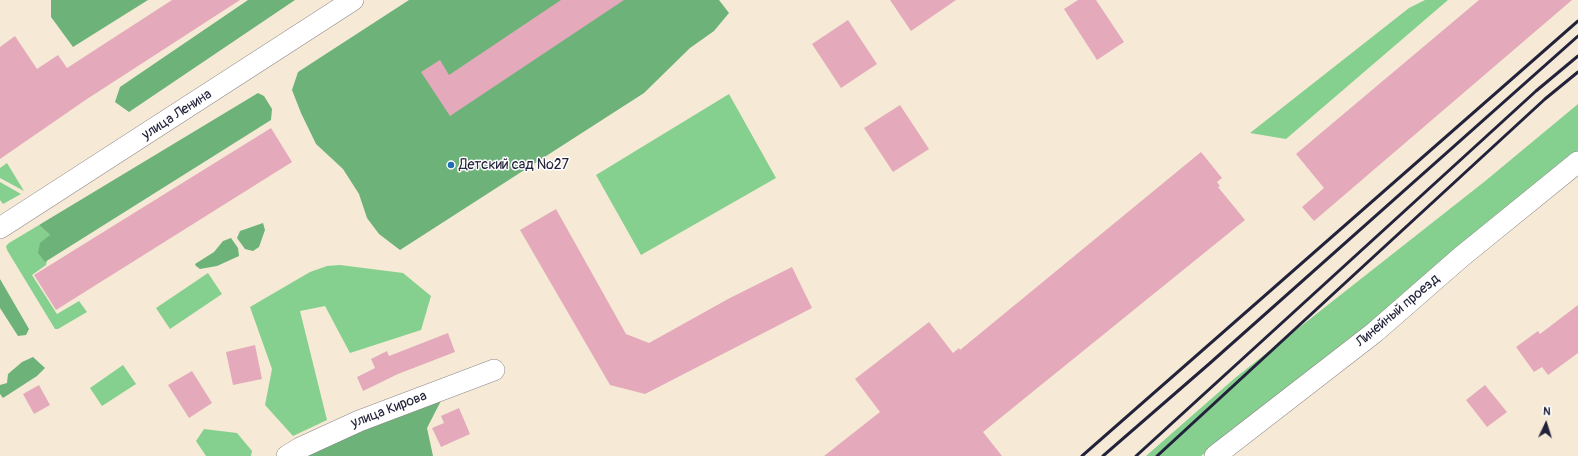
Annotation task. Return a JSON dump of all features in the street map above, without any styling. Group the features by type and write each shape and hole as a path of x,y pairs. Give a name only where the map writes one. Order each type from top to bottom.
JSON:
{"street":[{"name":"улица Ленина","path":"0,228 353,0"},
{"name":"Линейный проезд","path":"1215,456 1375,332 1461,257 1578,162"},
{"name":"улица Кирова","path":"287,456 359,422 494,370"}],"green space":[{"path":"51,0 148,0 73,47 51,17"},
{"path":"248,0 295,0 129,112 115,102 120,87"},
{"name":"Детский сад №27","path":"409,0 719,0 729,13 714,31 690,48 644,93 400,250 379,234 367,218 359,194 343,169 316,144 292,90 298,72"},
{"path":"1425,0 1448,0 1286,139 1250,133 1409,8"},
{"path":"258,93 264,96 272,109 271,120 45,262 38,253 40,243 50,235 39,225"},
{"path":"729,94 776,178 641,255 596,175"},
{"path":"1578,104 1578,151 1569,156 1334,353 1201,456 1146,456 1235,378 1484,182"},
{"path":"7,163 24,191 0,178 0,168"},
{"path":"0,182 21,194 3,204 0,200"},
{"path":"263,223 265,230 259,247 253,251 245,249 237,238 240,231"},
{"path":"39,225 50,235 44,261 47,260 46,265 32,275 57,314 79,301 87,312 58,329 55,329 6,246"},
{"path":"231,238 238,248 239,256 217,266 200,269 196,266 195,264 214,252 223,241"},
{"path":"340,265 403,273 431,296 421,330 350,353 325,306 300,311 327,420 293,436 265,405 272,369 250,307 310,272 327,266"},
{"path":"208,273 222,294 170,329 156,308"},
{"path":"0,279 29,329 26,335 18,336 0,308"},
{"path":"33,357 45,368 37,376 3,398 0,394 0,385 7,383 8,374 22,362"},
{"path":"123,365 136,384 102,406 90,388"},
{"path":"445,393 427,428 433,456 299,456"},
{"path":"204,429 237,433 252,451 251,456 206,456 196,441"}],"building":[{"path":"172,0 240,0 87,99 0,159 0,47 15,36 37,69 58,55 67,68"},
{"path":"561,0 624,0 450,116 421,72 440,60 449,75"},
{"path":"890,0 956,0 911,31"},
{"path":"1078,0 1096,0 1124,42 1097,60 1064,9"},
{"path":"1479,0 1572,0 1314,221 1302,207 1324,188 1296,154"},
{"path":"848,20 877,64 841,88 812,44"},
{"path":"900,105 929,149 893,172 864,128"},
{"path":"271,128 292,162 56,310 34,275"},
{"path":"1201,152 1222,178 1217,182 1220,186 1218,187 1245,220 983,432 1002,456 824,456 880,412 855,379 929,322 953,353 959,348 960,350"},
{"path":"556,209 626,334 649,343 728,299 792,267 812,308 645,394 610,385 520,230"},
{"path":"1578,305 1578,353 1548,375 1542,367 1534,372 1516,347 1538,331 1540,334"},
{"path":"448,333 455,352 398,374 363,391 357,377 375,368 371,359 387,351 389,356"},
{"path":"255,345 262,379 233,385 226,352"},
{"path":"192,371 212,403 189,418 168,385"},
{"path":"39,385 50,405 34,414 23,394"},
{"path":"1485,385 1507,412 1487,427 1466,400"},
{"path":"459,408 470,434 441,447 432,428 444,423 441,416"}],"railway":[{"path":"1082,456 1578,21"},
{"path":"1103,456 1209,364 1578,36"},
{"path":"1136,456 1536,91 1578,56"},
{"path":"1157,456 1545,99 1578,72"}],"place":[{"name":"Детский сад №27","path":"451,165"}]}
